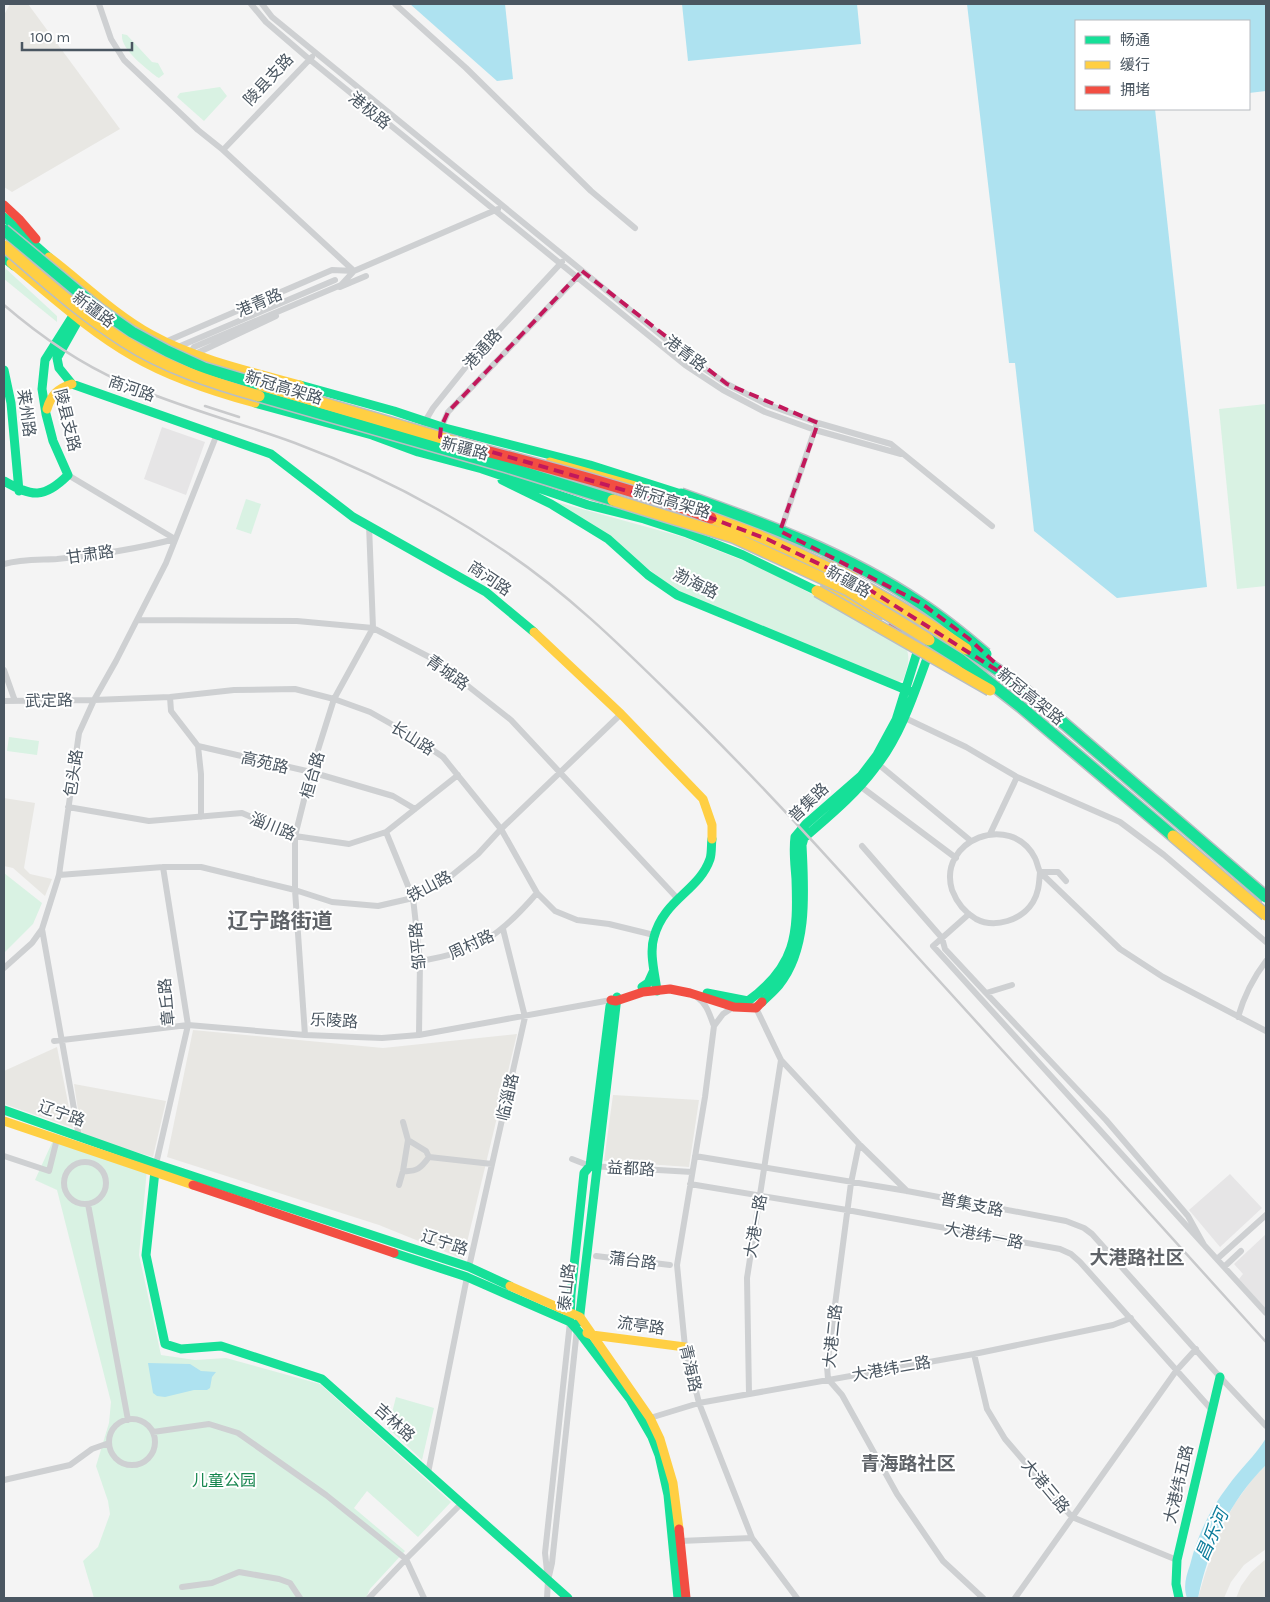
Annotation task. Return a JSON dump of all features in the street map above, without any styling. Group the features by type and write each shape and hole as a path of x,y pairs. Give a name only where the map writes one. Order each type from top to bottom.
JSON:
{"main road":[{"name":"新疆路","path":"4,205 19,219 53,260"},
{"path":"4,217 53,260"},
{"name":"新疆路","path":"4,224 53,260 93,294 137,327 165,342 193,353 441,427 518,453 679,499 778,536 885,588 935,618 925,647 889,622 827,586 736,543 683,524 549,484 418,452 372,435 251,402 176,377 134,357 95,332 4,257"},
{"name":"新冠高架路","path":"4,230 131,332 166,351 204,368 652,498 721,521 767,539 859,583 934,627 1017,683 1266,897"},
{"name":"新冠高架路","path":"4,246 83,312 126,342 166,364 236,390 524,473 733,537 848,590 961,660 1021,707 1266,915"},
{"name":"陵县支路","path":"68,475 53,441 46,414 42,389 45,360 93,294"},
{"path":"46,414 50,399 54,393 59,388 72,384 59,368 57,358 76,317"},
{"name":"莱州路","path":"4,370 12,403 19,491"},
{"name":"商河路","path":"72,384 271,454 353,517 486,592 544,640 703,799 712,825 711,858 697,881 677,898 663,914 654,935 652,945 654,968 659,988"},
{"path":"441,427 590,465 681,494 788,535 856,567 921,603 968,638 1017,683"},
{"path":"482,469 588,505 644,519 688,533 743,555 852,610 909,645 1021,707"},
{"name":"渤海路","path":"482,469 551,504 608,539 648,575 677,595 910,692"},
{"path":"4,481 19,491 32,495 45,494 59,485 68,475"},
{"path":"910,692 925,647"},
{"name":"普集路","path":"752,1004 778,985 791,964 803,918 802,844 804,838 860,786 878,764 905,718 910,692"},
{"name":"普集路","path":"752,1004 780,972 786,959 796,920 795,837 806,824 861,776 877,755 910,692"},
{"path":"654,935 659,988"},
{"path":"642,987 648,983 654,968"},
{"name":"乐陵路","path":"614,1000 674,985 752,1004"},
{"name":"乐陵路","path":"614,1000 642,987 690,993 734,1007 752,1004"},
{"name":"泰山路","path":"574,1320 614,1000"},
{"name":"辽宁路","path":"4,1110 156,1167 468,1272 574,1320 643,1420 652,1437 661,1464 666,1493 678,1598"},
{"name":"辽宁路","path":"4,1121 57,1139 156,1167"},
{"name":"章丘路","path":"156,1167 146,1255 165,1344"},
{"path":"574,1320 592,1335 650,1418 660,1436 669,1463 674,1491 686,1598"},
{"name":"流亭路","path":"592,1335 686,1347"},
{"name":"吉林路","path":"165,1344 181,1348 221,1346 322,1379 568,1598"},
{"name":"大港纬五路","path":"1178,1598 1175,1580 1177,1560 1220,1377"}],"street":[{"path":"99,4 111,39 124,60 198,130 223,150 354,271"},
{"name":"港极路","path":"251,4 266,22 309,59 495,210"},
{"name":"港极路","path":"262,4 272,17 503,206"},
{"path":"395,4 466,68 584,184 635,228"},
{"name":"陵县支路","path":"223,150 316,53"},
{"name":"港青路","path":"193,353 194,347 341,285 354,271 503,206 690,359 727,384 766,404 818,423 891,444 992,526"},
{"name":"港青路","path":"495,210 685,365 723,390 765,412 815,430 904,455"},
{"name":"港通路","path":"418,452 424,422 433,408 473,358 566,257"},
{"name":"港青路","path":"165,342 332,270 354,271"},
{"name":"港通路","path":"437,457 441,427 448,412 582,271"},
{"path":"193,353 366,276"},
{"path":"178,347 335,280"},
{"path":"778,536 818,423"},
{"name":"包头路","path":"79,1137 58,1040 42,929 59,875 79,733 94,700 166,564 217,434"},
{"name":"陵县支路","path":"68,475 175,539"},
{"path":"369,525 373,628"},
{"name":"甘肃路","path":"4,564 16,561 58,559 146,546 175,539"},
{"name":"青城路","path":"138,620 297,620 373,628 435,660 511,720 677,898"},
{"name":"桓台路","path":"305,1035 295,890 295,836 311,772 334,698 373,628"},
{"path":"4,670 15,701"},
{"name":"长山路","path":"94,700 170,697 234,690 295,689 334,698 370,712 443,757 501,829 537,893 555,911 577,920 609,924 654,935"},
{"path":"170,697 172,711 198,746 201,774 201,817"},
{"name":"武定路","path":"4,701 94,700"},
{"name":"铁山路","path":"59,875 163,867 201,867 295,890 332,902 378,906 413,898 445,881 478,854 501,829 620,714"},
{"path":"905,718 966,747 1016,777 1120,822 1164,855 1266,942"},
{"name":"高苑路","path":"198,746 311,772 393,796 415,809"},
{"path":"878,764 971,841"},
{"name":"淄川路","path":"68,807 150,821 242,813 295,836 349,844 386,832 458,775"},
{"path":"990,834 1016,777"},
{"path":"860,786 956,858"},
{"name":"邹平路","path":"386,832 413,898 420,962 419,1035"},
{"path":"997,833 1012,837 1025,845 1035,857 1040,872 1039,888 1033,902 1023,914 1009,921 994,923 978,920 965,912 956,899 951,884 951,869 962,848 981,836 990,834 997,833"},
{"path":"862,846 942,938 945,949 1106,1120 1188,1216 1204,1245"},
{"name":"章丘路","path":"156,1167 188,1024 163,867"},
{"path":"1040,872 1058,872 1066,880"},
{"path":"1040,872 1120,949 1163,977 1266,1031"},
{"name":"周村路","path":"420,962 446,957 476,946 503,929 537,893"},
{"path":"969,914 933,946 1266,1313"},
{"path":"4,968 32,943 42,929"},
{"name":"临淄路","path":"428,1473 468,1272 525,1017 503,929"},
{"path":"1238,1017 1243,999 1256,973 1266,961"},
{"path":"986,993 1012,984"},
{"path":"690,993 702,1001 709,1012 714,1026"},
{"name":"乐陵路","path":"58,1040 188,1024 305,1035 382,1038 419,1035 614,1000"},
{"path":"752,1004 782,1060 859,1144 907,1191"},
{"path":"714,1026 723,1014 734,1007"},
{"name":"青海路","path":"714,1026 677,1265 686,1347 699,1403 752,1538 797,1598"},
{"name":"大港一路","path":"749,1394 746,1278 782,1060"},
{"path":"399,1184 408,1140 403,1122"},
{"path":"4,1156 49,1171 57,1139"},
{"path":"408,1140 426,1151 429,1157"},
{"name":"大港二路","path":"859,1144 851,1183 827,1366 828,1379 842,1395 897,1494 943,1561 982,1598"},
{"path":"695,1156 907,1191"},
{"path":"429,1157 492,1164"},
{"path":"403,1171 414,1172 429,1157"},
{"name":"益都路","path":"572,1159 594,1166 692,1172"},
{"path":"82,1160 100,1168 106,1180 103,1194 99,1199 88,1204 73,1200 68,1195 65,1183 69,1170 82,1160"},
{"name":"大港纬一路","path":"690,1184 848,1210 1060,1249 1071,1254 1080,1262 1211,1409"},
{"name":"普集支路","path":"907,1191 1066,1221 1084,1228 1092,1234 1266,1426"},
{"path":"88,1204 128,1420"},
{"path":"1217,1259 1266,1215"},
{"path":"1224,1267 1242,1251"},
{"name":"蒲台路","path":"596,1256 670,1265"},
{"name":"大港纬二路","path":"650,1418 699,1403 974,1354 1113,1325 1131,1318"},
{"name":"泰山路","path":"547,1598 548,1580 545,1553 574,1320"},
{"path":"1015,1598 1176,1371 1196,1349"},
{"name":"大港三路","path":"974,1354 987,1409 1005,1439 1072,1517 1177,1560"},
{"path":"128,1420 142,1422 149,1426 153,1432 155,1439 153,1454 142,1464 127,1465 120,1462 115,1457 109,1444 112,1431 116,1426 128,1420"},
{"path":"153,1432 209,1424 238,1433 326,1494 406,1559 424,1598"},
{"path":"4,1480 70,1465 92,1449 109,1444"},
{"path":"369,1598 461,1504"},
{"path":"680,1541 752,1538"},
{"path":"182,1586 212,1582 239,1572 279,1579 290,1583 300,1598"}],"highlighted area":[{"path":"582,271 727,384 818,423 780,531 921,603 968,638 1017,683 859,583 767,539 679,506 440,437 441,427 448,412"}],"shaded area":[{"path":"10,4 28,4 120,129 12,192 4,187 4,15"},
{"path":"162,427 205,442 186,495 144,479"},
{"path":"4,798 35,803 24,868 30,874 52,879 45,896 13,868 4,866"},
{"path":"193,1030 383,1048 517,1034 463,1259 379,1225 167,1157"},
{"path":"57,1047 73,1128 4,1104 4,1071"},
{"path":"74,1084 166,1101 153,1157 82,1136"},
{"path":"613,1095 699,1100 689,1167 604,1161"},
{"path":"1230,1174 1262,1208 1220,1247 1189,1210"},
{"path":"1266,1234 1266,1309 1239,1279 1243,1274 1234,1264"},
{"path":"1266,1465 1266,1549 1244,1565 1231,1582 1224,1598 1198,1598 1221,1529 1235,1503 1254,1477"},
{"path":"1266,1559 1266,1598 1236,1598 1241,1586 1251,1572"}],"green space":[{"path":"122,34 127,35 152,62 158,63 164,74 159,78 157,77 135,58 125,46"},
{"path":"220,87 227,96 204,121 177,97 180,93"},
{"path":"4,267 57,316 57,322 4,279"},
{"path":"1266,404 1266,586 1237,589 1219,409"},
{"path":"246,499 261,504 251,534 236,529"},
{"path":"546,499 683,537 772,572 906,647 908,660 903,680 897,683 687,597 597,529"},
{"path":"9,737 39,741 37,755 7,751"},
{"path":"4,873 42,903 33,924 4,953"},
{"name":"儿童公园","path":"55,1136 147,1169 139,1255 161,1355 195,1360 226,1358 320,1384 451,1502 418,1537 367,1491 354,1508 405,1551 370,1589 366,1598 94,1598 83,1561 98,1547 110,1514 108,1501 96,1466 109,1423 111,1402 57,1190 35,1180"},
{"path":"396,1397 434,1408 422,1460 388,1428"}],"water":[{"path":"410,4 505,4 513,79 497,81"},
{"path":"682,4 857,4 861,44 688,61"},
{"path":"967,4 1266,4 1266,91 1250,93 1250,20 1075,20 1075,110 1155,110 1207,587 1117,598 1034,531 1015,363 1009,363"},
{"path":"148,1363 190,1364 201,1371 216,1372 212,1377 210,1388 207,1390 194,1390 165,1397 157,1396 153,1393"},
{"name":"昌乐河","path":"1266,1438 1266,1465 1242,1494 1222,1526 1208,1561 1198,1598 1187,1598 1185,1590 1186,1577 1196,1544 1205,1523 1221,1495"}],"railway":[{"path":"4,305 60,348 106,375 165,399 295,443 376,477 428,504 479,534 549,583 653,677 775,801 1266,1342"},
{"path":"205,406 239,417"}],"traffic: fast":[{"path":"4,217 53,261"},
{"path":"4,230 99,309 132,332 204,368 261,385"},
{"path":"4,258 14,266"},
{"path":"93,294 57,358 59,368 72,384 271,454 353,517 486,592 534,632"},
{"path":"4,481 22,490 38,493 52,488 68,475 53,441 42,389 45,360 76,311"},
{"path":"4,370 11,403 19,491"},
{"path":"300,385 394,411 445,428"},
{"path":"259,396 507,467 613,500"},
{"path":"255,403 372,435 418,452 486,470"},
{"path":"441,427 590,465 681,494"},
{"path":"482,469 588,505 644,519 687,533 743,555 817,591"},
{"path":"502,480 551,504 608,539 648,575 677,595 909,691"},
{"path":"681,494 773,528 863,569 929,609 986,654"},
{"path":"929,640 961,660 1021,707 1173,836"},
{"path":"707,993 748,1001 764,988 785,962 791,948 796,917 795,837 806,824 861,776 877,755 896,720 919,646"},
{"path":"966,649 1017,683 1266,897"},
{"path":"762,1002 779,985 789,970 796,954 803,918 802,845 804,838 850,796 867,778 884,755 907,712 930,650"},
{"path":"657,991 652,957 654,937 665,913 705,870 711,857 712,839"},
{"path":"642,987 648,983 653,972"},
{"path":"579,1322 617,997"},
{"path":"570,1318 584,1173 590,1166 610,1006"},
{"path":"4,1110 156,1164 469,1267 510,1286"},
{"path":"155,1171 146,1255 165,1344 181,1349 221,1346 322,1379 568,1598"},
{"path":"394,1253 467,1277 570,1322 579,1332 630,1399 652,1437 659,1455 668,1495 678,1598"},
{"path":"1179,1598 1176,1584 1177,1560 1220,1377"}],"traffic: slow":[{"path":"4,246 77,308 108,331 139,350 189,373 259,396"},
{"path":"49,257 138,327 169,344 243,370 300,385"},
{"path":"11,263 85,324 133,356 162,371 192,383 255,403"},
{"path":"47,409 56,393 72,384"},
{"path":"261,385 486,451"},
{"path":"550,462 646,489"},
{"path":"613,500 733,537 848,590 929,640"},
{"path":"711,518 761,537 845,576 919,618 966,649"},
{"path":"826,558 854,572"},
{"path":"826,586 880,616"},
{"path":"817,591 990,690"},
{"path":"534,632 621,714 703,799 712,825 712,839"},
{"path":"1173,836 1266,915"},
{"path":"4,1121 193,1185"},
{"path":"510,1286 580,1317 650,1418 660,1439 673,1483 679,1529"},
{"path":"587,1333 685,1347"}],"traffic: jam":[{"path":"4,205 36,239"},
{"path":"486,451 628,490 711,518"},
{"path":"893,625 930,650"},
{"path":"611,1000 616,1001 643,992 670,989 690,993 734,1007 756,1008 762,1002"},
{"path":"193,1185 394,1253"},
{"path":"679,1529 686,1598"}],"district":[{"name":"辽宁路街道","path":"280,921"},
{"name":"大港路社区","path":"1137,1257"},
{"name":"青海路社区","path":"908,1463"}]}
